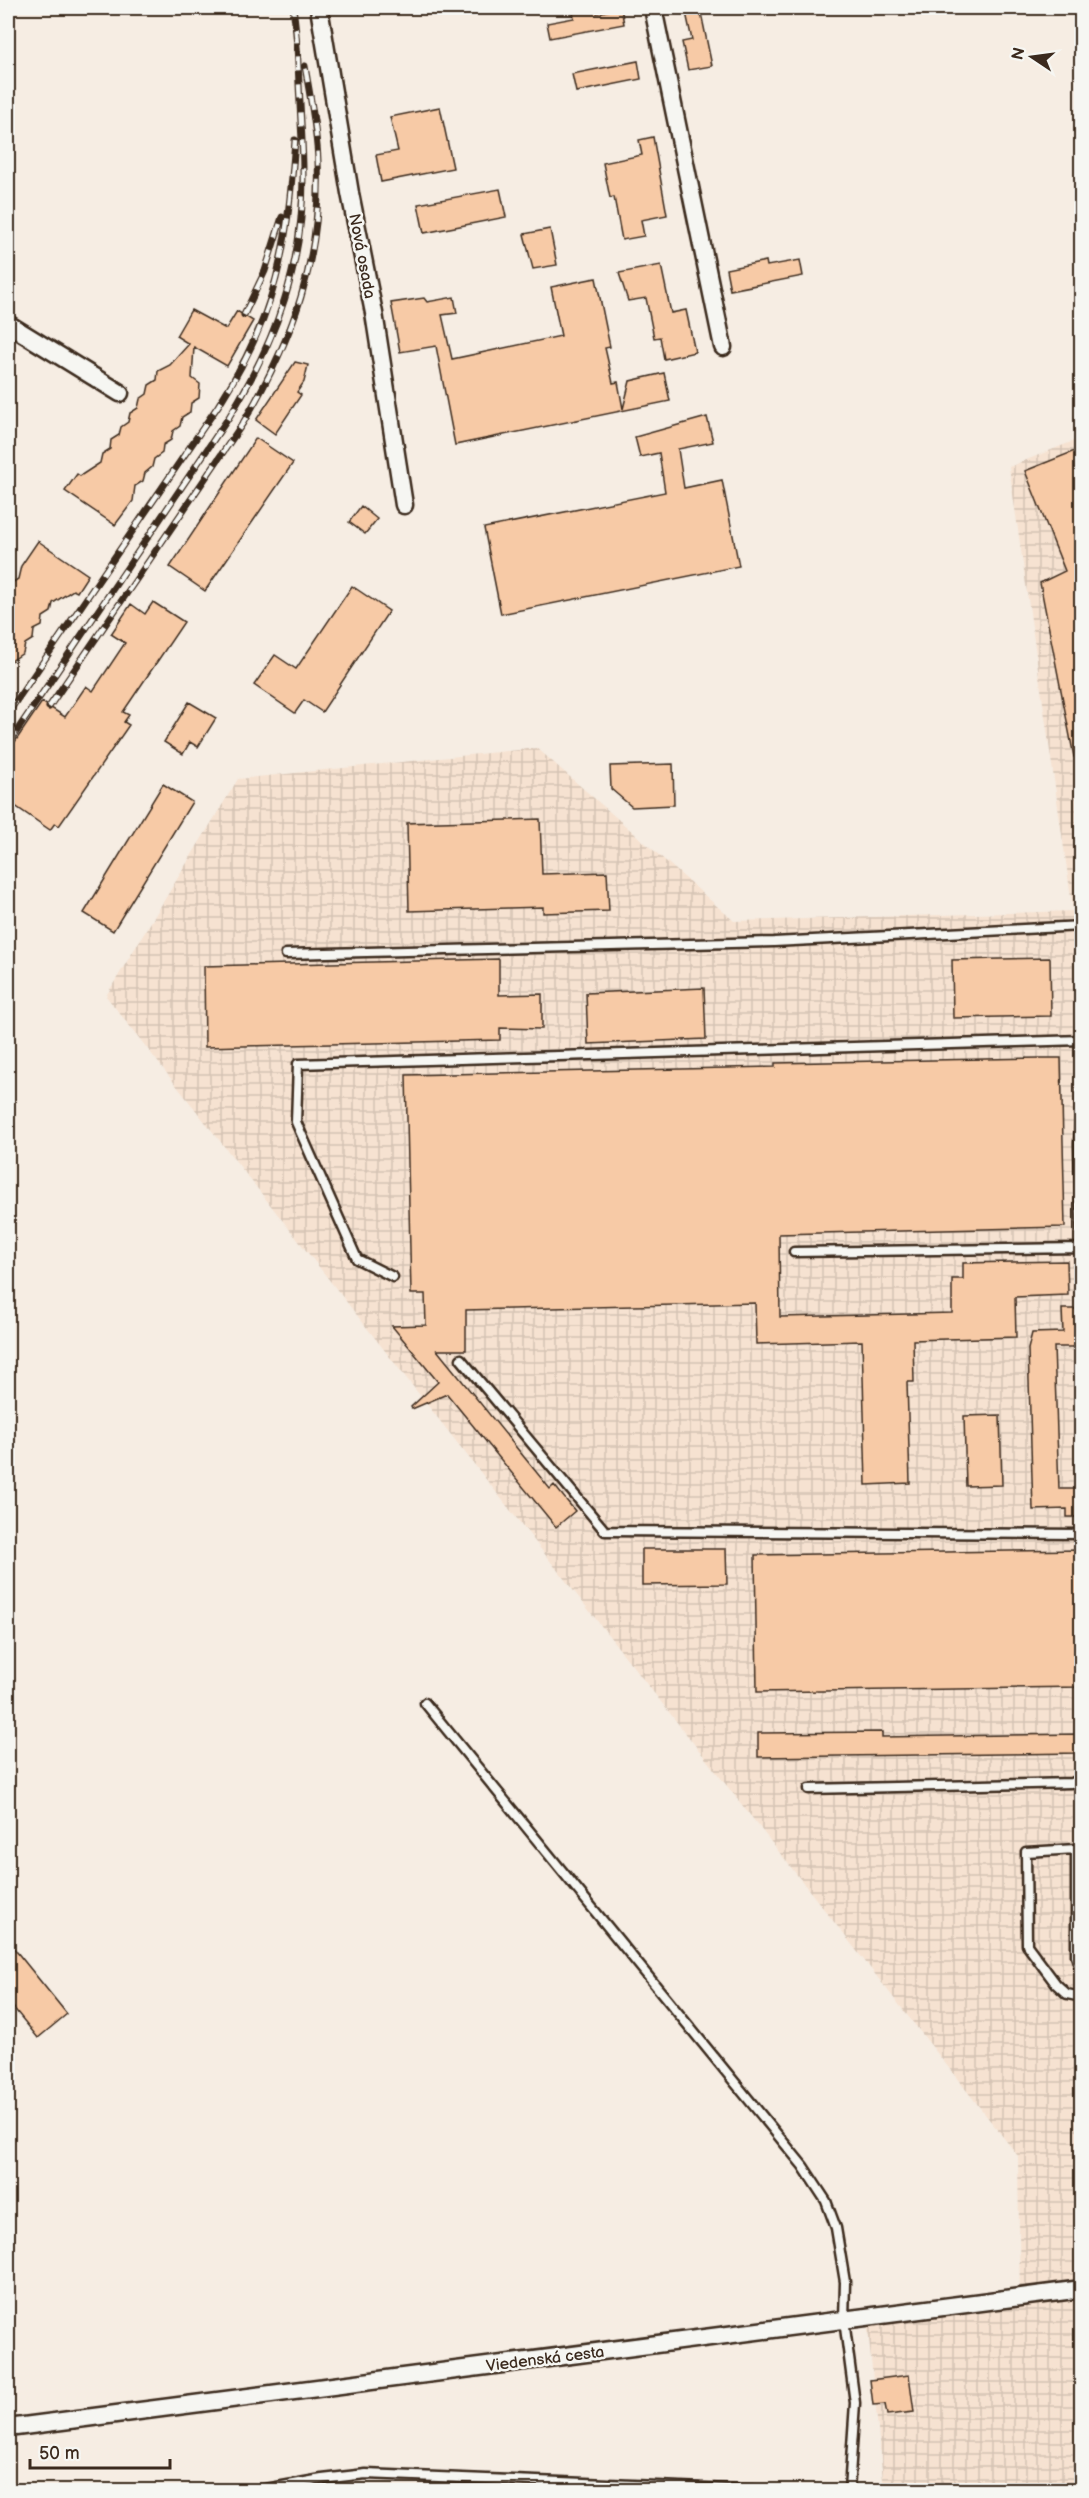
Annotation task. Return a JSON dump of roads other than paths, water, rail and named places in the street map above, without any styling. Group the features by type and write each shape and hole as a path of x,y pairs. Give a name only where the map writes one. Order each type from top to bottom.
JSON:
{"street":[{"name":"Nová osada","path":"319,8 350,193 374,313 404,506"},
{"path":"653,8 723,347"},
{"path":"8,324 120,393"},
{"name":"Viedenská cesta","path":"8,2428 1082,2289"}],"lane":[{"path":"286,954 774,942 1082,926"},
{"path":"393,1276 357,1259 296,1122 298,1064 1082,1040"},
{"path":"794,1252 1082,1249 1079,1144 1082,1088"},
{"path":"461,1359 606,1531 1082,1534"},
{"path":"425,1703 802,2166 826,2201 837,2228 845,2282 844,2320 855,2403 849,2490"},
{"path":"809,1789 1072,1783 1082,1778"},
{"path":"1082,1973 1076,1956 1076,1849 1026,1852 1027,1945 1056,1984 1067,1994 1082,1997"},
{"path":"260,2490 366,2474 753,2490"},
{"path":"494,2490 495,2479"}],"railway":[{"path":"8,744 229,417 261,359 274,329 293,269 302,206 302,146 293,8"},
{"path":"49,707 243,423 261,392 290,329 309,265 318,197 316,137 305,66"},
{"path":"8,713 218,406 238,372 267,309 276,279 288,214 295,140"},
{"path":"244,315 265,271 282,217"}]}
